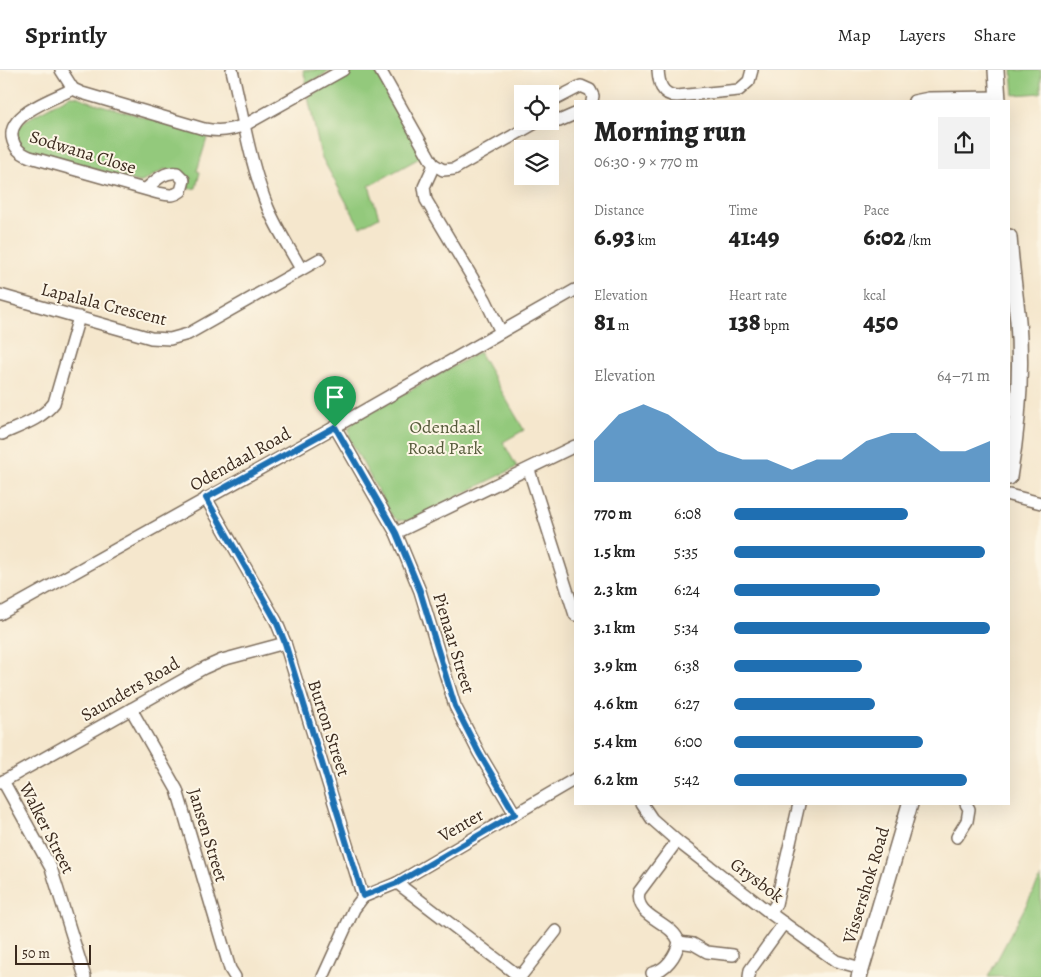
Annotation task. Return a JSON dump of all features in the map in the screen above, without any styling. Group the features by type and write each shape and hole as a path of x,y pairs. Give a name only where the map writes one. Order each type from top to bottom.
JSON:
{"main road":[{"path":"996,70 998,99"},
{"path":"1010,256 1018,322 1019,374 1015,439 1010,471"},
{"name":"Vissershok Road","path":"860,972 910,805"}],"street":[{"path":"61,70 73,88 92,97 204,129 227,131 244,125 344,70"},
{"path":"232,70 257,177 269,210 301,269"},
{"path":"380,70 434,165 443,170 454,169 523,130"},
{"path":"658,70 662,89 668,94 677,96 739,90 749,81 752,70"},
{"path":"559,97 581,86 591,92 592,100"},
{"name":"Sodwana Close","path":"73,88 16,121 13,126 12,137 17,150 30,157 146,189"},
{"path":"919,100 929,98 998,99"},
{"path":"559,120 574,114"},
{"path":"434,165 424,187 426,200 484,299 501,332"},
{"name":"Lapalala Crescent","path":"0,295 160,340 188,334 320,259"},
{"name":"Odendaal Road","path":"0,614 335,427 574,291"},
{"path":"2,434 37,418 54,403 79,317"},
{"name":"Pienaar Street","path":"335,427 396,533 420,591 455,706 475,747 515,814"},
{"path":"396,533 574,447"},
{"path":"529,470 570,582 574,608"},
{"path":"1010,495 1041,503"},
{"name":"Burton Street","path":"206,498 276,621 285,643 363,896"},
{"name":"Saunders Road","path":"2,782 204,668 222,660 285,643"},
{"name":"Jansen Street","path":"131,709 177,790 230,969 235,977"},
{"name":"Venter","path":"363,896 397,883 574,780"},
{"name":"Walker Street","path":"2,782 51,868 85,977"},
{"name":"Grysbok","path":"643,805 652,819 677,841 770,913 836,962 860,972"},
{"path":"770,913 776,904 798,805"},
{"path":"957,837 967,821 969,809 967,805"},
{"path":"652,973 660,972 665,968 679,942 673,931 642,909 637,898 639,892 677,841"},
{"path":"397,883 520,977 556,931"},
{"path":"323,977 354,909 363,896"},
{"path":"749,977 750,970 784,923"},
{"path":"679,942 694,944 708,952 733,955"}],"green space":[{"path":"303,70 332,70 307,84"},
{"path":"357,70 376,72 423,156 369,186 379,217 360,227 321,156 308,97"},
{"path":"1012,70 1041,70 1041,93 1014,95"},
{"path":"70,96 76,96 94,103 208,135 197,171 200,172 196,188 188,189 189,184 165,169 142,182 138,182 24,149 17,140 18,128 26,120"},
{"name":"Odendaal Road Park","path":"479,352 524,430 503,442 517,467 408,521 397,520 391,514 350,440 349,428 355,421"},
{"path":"1041,877 1041,977 988,977"}],"route":[{"path":"335,427 396,533 420,591 455,706 479,753 515,814 397,883 363,896 285,643 276,621 206,498 335,427"}]}
